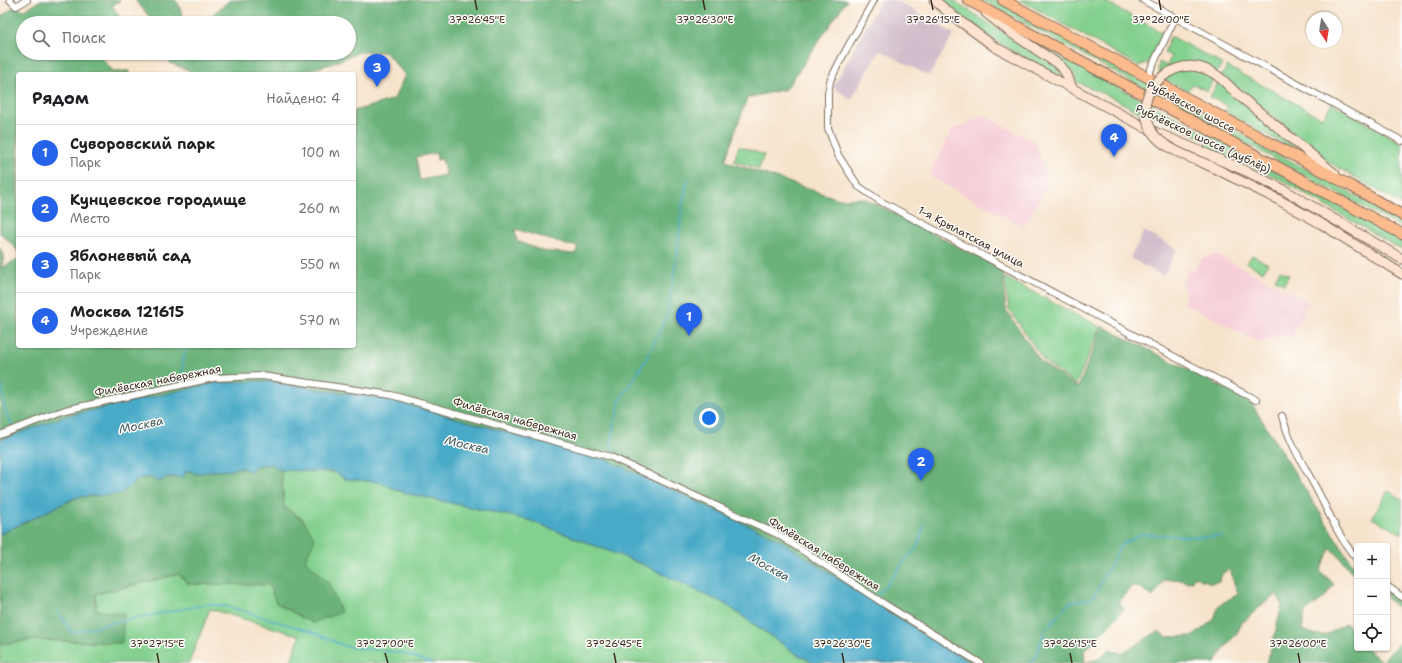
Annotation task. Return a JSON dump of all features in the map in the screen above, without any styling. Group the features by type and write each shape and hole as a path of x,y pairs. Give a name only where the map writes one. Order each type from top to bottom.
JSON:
{"main road":[{"name":"Рублёвское шоссе (дублёр)","path":"934,0 968,28 995,47 1148,129 1246,171 1284,190 1402,259"},
{"name":"Рублёвское шоссе","path":"1003,0 1349,185 1402,215"},
{"path":"969,1 1010,32 1061,66 1067,75 1072,88"},
{"name":"Рублёвское шоссе","path":"969,1 1402,234"},
{"path":"1349,185 1236,93 1218,76 1201,67 1192,66 1171,70 1154,85 1148,96 1145,111 1150,129 1156,138 1166,146 1277,199 1320,223 1402,274"}],"street":[{"path":"10,0 16,6 27,0"},
{"name":"1-я Крылатская улица","path":"874,0 830,81 828,94 828,128 838,155 858,186 880,201 1256,400"},
{"path":"1144,0 1402,141"},
{"path":"1147,77 1175,18"},
{"name":"Филёвская набережная","path":"0,435 65,410 214,378 262,376 391,395 611,457 777,534 886,605 980,663"},
{"path":"1282,416 1287,433 1326,508 1354,555"},
{"path":"1390,588 1402,597"}],"shaded area":[{"path":"881,0 895,0 954,34 929,76 880,50 851,100 833,87"},
{"path":"983,115 1036,143 1048,183 1024,227 929,176 951,131"},
{"path":"1144,231 1177,249 1163,276 1130,258"},
{"path":"1215,254 1309,302 1291,338 1284,335 1259,342 1184,303 1186,290 1181,286 1189,268 1194,271 1200,259"}],"green space":[{"path":"41,0 120,0 112,6 119,16 16,16 16,60 103,60 113,71 130,71 16,72 16,249 0,233 0,17 14,7 24,10"},
{"path":"135,0 175,0 178,3 183,16 149,16"},
{"path":"230,0 847,0 786,89 747,98 725,161 839,199 864,198 1002,269 1006,310 1041,362 1078,388 1102,326 1250,401 1354,566 1354,575 1338,555 1330,549 1320,571 1334,584 1324,598 1305,612 1302,630 1316,635 1325,635 1346,623 1354,635 1354,651 1369,651 1381,661 1402,639 1402,663 1267,663 1282,605 1277,594 1242,623 1237,633 1215,663 1085,663 971,663 872,601 780,540 610,461 390,400 263,381 215,383 66,416 0,440 0,248 4,257 1,268 16,260 16,348 356,348 356,110 394,99 405,75 385,52 356,53 356,16 211,16","holes":["436,153 437,160 442,159 446,175 420,180 416,157","515,229 567,245 578,246 575,254 542,251 517,241","1229,569 1238,594 1219,605 1214,619 1193,636 1167,637 1158,631 1122,654 1110,649 1101,658 1085,663 1084,651 1124,609 1119,601 1132,586 1141,588 1153,597 1164,580 1177,579 1187,582 1192,581 1193,577 1197,577 1200,580 1210,583 1219,582 1222,574"]},
{"path":"943,0 953,0 1055,66 1062,73 1059,75 1044,68 998,42 969,22"},
{"path":"982,0 994,0 1402,221 1402,228"},
{"path":"1020,0 1102,0 1163,33 1149,62 1139,66"},
{"path":"1021,36 1207,134 1402,240 1402,250 1278,178 1206,146 1207,141 1153,115 1142,114 1111,97 1077,82 1072,70 1070,71 1062,63"},
{"path":"1170,37 1173,37 1222,64 1207,91 1193,84 1187,91 1161,78 1158,69 1159,62 1167,66 1171,56 1164,53"},
{"path":"170,60 340,60 302,72 190,72 191,71 169,63"},
{"path":"1227,66 1322,118 1332,103 1402,143 1402,205 1327,161 1239,88 1233,94 1307,157 1225,111 1228,106 1210,97"},
{"path":"739,146 764,155 759,169 734,161"},
{"path":"1252,255 1268,264 1263,272 1247,263"},
{"path":"1280,270 1289,275 1284,284 1275,279"},
{"path":"1004,277 1100,327 1076,385 1044,361 1009,309"},
{"path":"271,464 281,470 284,507 304,521 315,539 305,560 328,582 341,612 312,623 276,603 269,585 188,584 179,574 96,594 96,610 124,614 122,643 35,640 0,644 0,534 78,497 120,494 138,479 150,477 159,482 167,477 176,478 186,471 192,471 195,474 243,468 251,472 255,466"},
{"path":"281,470 334,472 346,479 378,482 405,493 529,520 642,564 725,604 795,653 814,663 290,663 300,636 210,609 189,663 0,663 0,644 35,640 122,643 96,610 96,594 179,574 189,584 269,584 276,603 328,582 305,560 304,520 284,507"},
{"path":"1388,491 1402,499 1402,534 1372,518"},
{"path":"1390,592 1402,601 1402,610 1390,601"}],"water":[{"name":"Москва","path":"263,381 390,400 610,461 780,540 872,601 971,663 814,663 795,653 725,604 642,564 529,520 405,493 378,482 346,479 334,472 281,470 271,464 255,466 251,472 243,468 195,474 192,471 186,471 184,477 167,477 159,482 150,477 138,479 121,494 77,497 0,534 0,440 66,416 215,383"}],"waterway":[{"path":"611,455 613,450 611,444 620,400 645,361 667,316 677,256 682,206 688,179"},
{"path":"183,383 183,361 186,348"},
{"path":"0,384 3,389 4,402 9,420 15,428"},
{"path":"876,596 917,548 924,525"},
{"path":"1031,663 1036,656 1045,630 1070,602 1086,600 1093,597 1121,545 1141,534 1196,537 1222,536"},
{"path":"56,609 72,633 115,622 209,604 230,607 315,633 344,646 402,653 431,663"}],"place":[{"name":"Яблоневый сад","path":"377,87"},
{"name":"Москва 121615","path":"1114,157"},
{"name":"Суворовский парк","path":"689,336"},
{"name":"Кунцевское городище","path":"921,481"}]}
